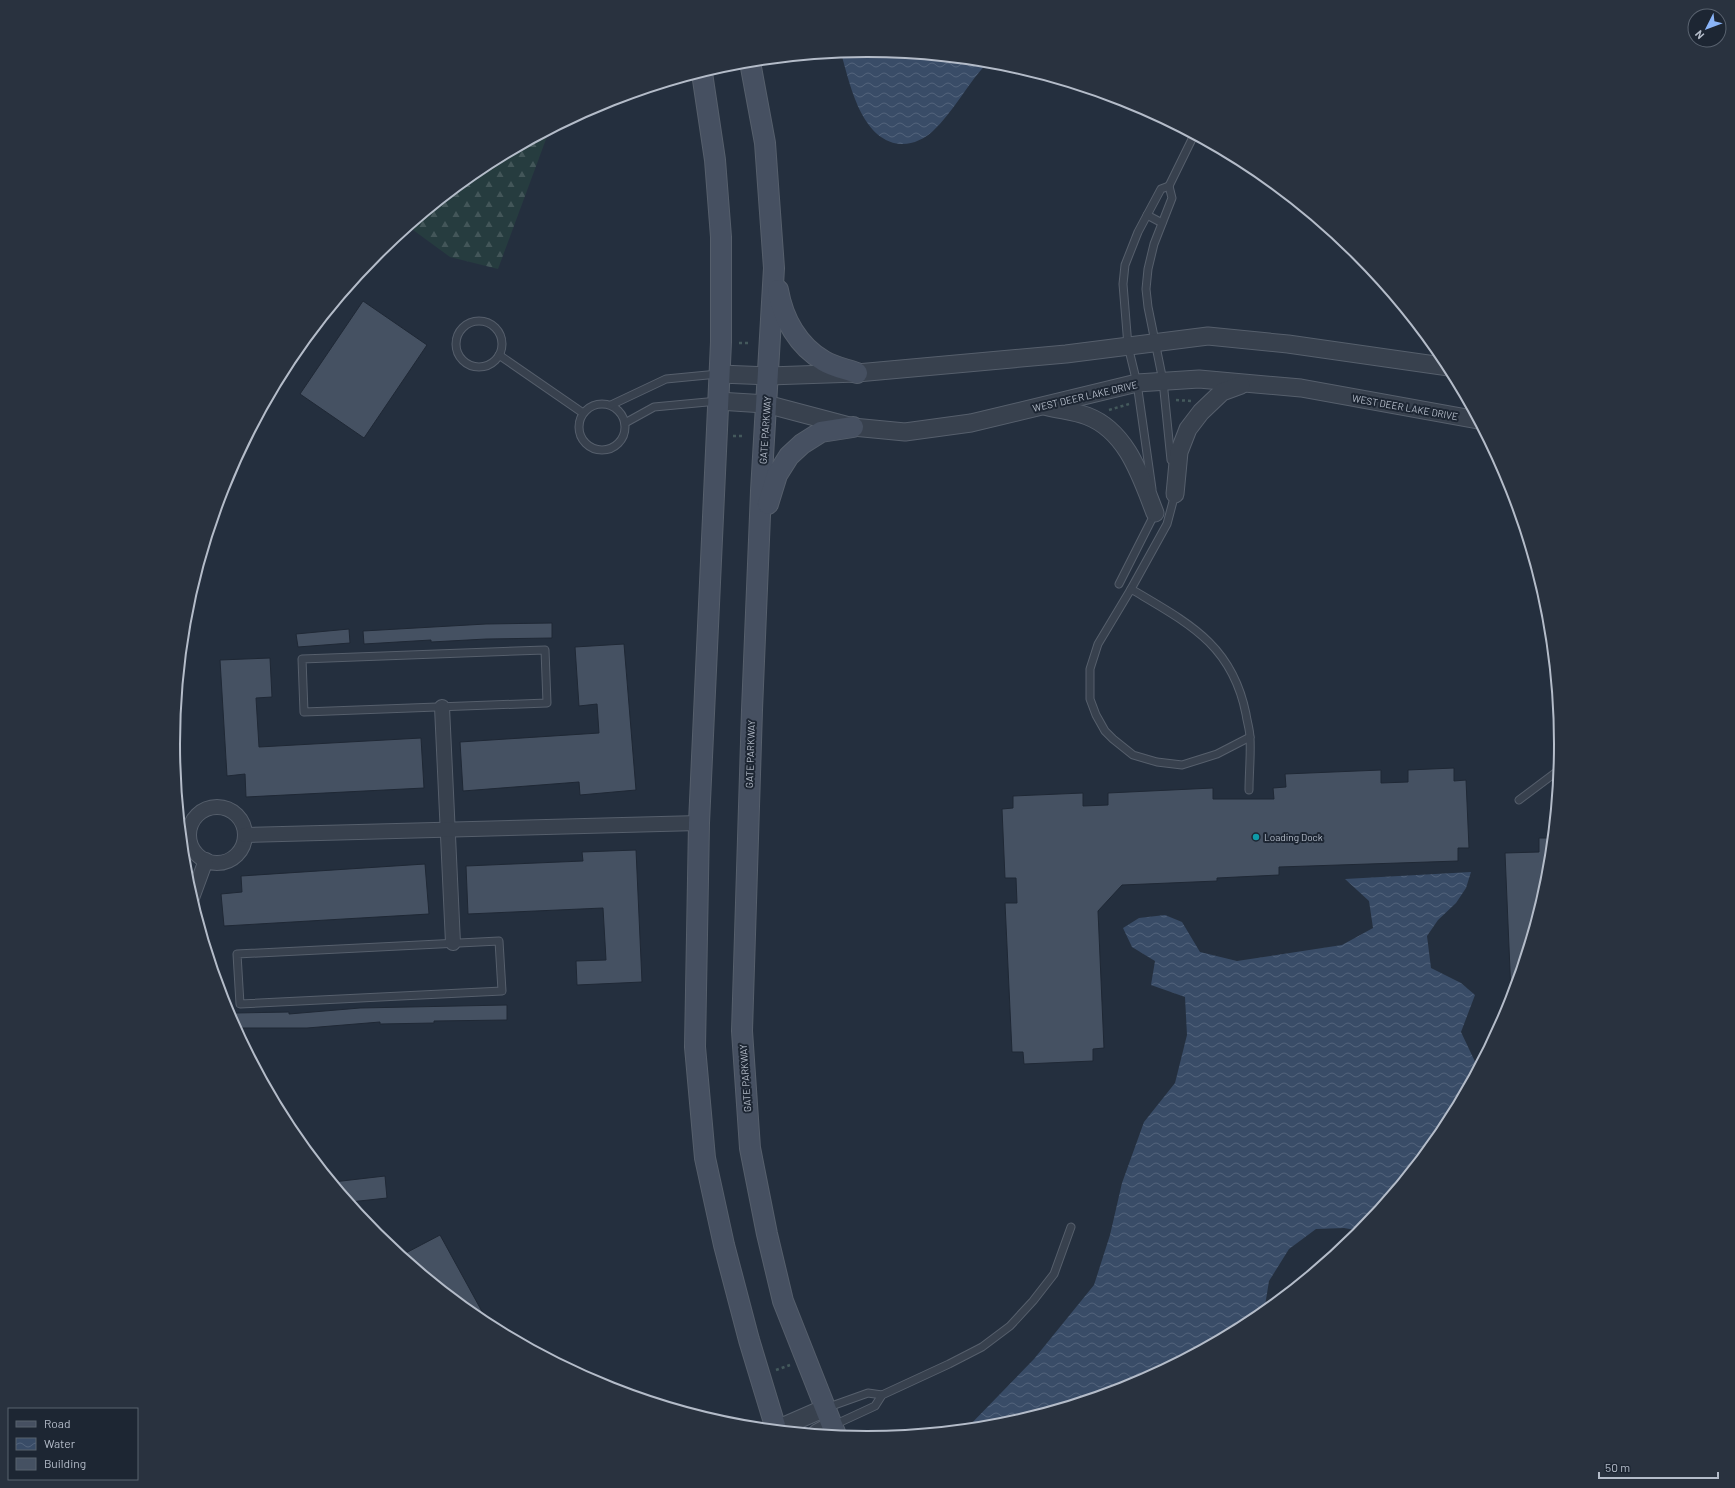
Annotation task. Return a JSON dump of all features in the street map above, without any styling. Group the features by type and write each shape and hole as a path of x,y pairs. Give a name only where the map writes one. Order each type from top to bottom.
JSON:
{"main road":[{"name":"GATE PARKWAY","path":"751,67 765,143 774,268 769,376 766,404 752,710 742,1031 750,1148 768,1234 783,1301 827,1425"},
{"path":"703,77 715,160 721,237 720,374 699,823 695,1047 705,1158 724,1246 776,1425"},
{"path":"774,268 781,307 792,330 806,348 825,362 857,373"},
{"path":"760,530 777,475 789,456 802,444 821,432 853,427"}],"street":[{"path":"720,374 769,376 857,373 1066,354 1208,336 1288,344 1441,366"},
{"name":"WEST DEER LAKE DRIVE","path":"718,401 766,404 853,427 905,432 971,423 1137,383 1198,379 1301,388 1472,419"},
{"path":"1175,494 1179,452 1188,429 1201,412 1222,392 1246,384"},
{"path":"1043,406 1087,416 1109,430 1126,448 1141,477 1156,513"},
{"path":"442,707 453,943"},
{"path":"214,807 224,808 232,812 243,826 245,834 241,847 233,858 224,862 215,863 206,860 198,855 192,848 190,830 192,822 198,814 206,809 214,807"},
{"path":"245,834 699,823"},
{"path":"196,887 206,860"},
{"path":"799,1427 827,1425"}],"lane":[{"path":"1192,139 1169,186 1172,198 1154,244 1148,269 1146,289 1163,381 1175,494 1167,524 1098,644 1090,669 1090,700 1105,731 1133,755 1157,762 1182,765 1217,754 1250,737"},
{"path":"1119,584 1156,513 1137,383 1128,346 1124,304 1125,265 1138,232 1161,189 1169,186"},
{"path":"1147,215 1162,223"},
{"path":"478,322 491,325 500,335 502,343 499,355 492,363 485,367 469,365 458,354 456,346 460,331 471,323 478,322"},
{"path":"499,355 583,413"},
{"path":"610,405 666,378 720,374"},
{"path":"625,423 654,407 718,401"},
{"path":"595,404 610,405 622,416 625,423 625,430 618,444 604,450 596,449 584,442 580,435 579,420 588,408 595,404"},
{"path":"1131,589 1181,618 1214,647 1232,672 1243,702 1250,737 1249,790"},
{"path":"545,650 547,703 442,707 304,712 302,659 545,650"},
{"path":"1519,800 1553,774"},
{"path":"499,941 502,991 240,1004 237,954 453,943 499,941"},
{"path":"827,1425 875,1406 882,1395 949,1364 982,1346 1010,1326 1033,1301 1054,1274 1071,1227"},
{"path":"827,1425 868,1393 882,1395"}],"path":[{"path":"739,343 750,344"},
{"path":"1171,400 1197,401"},
{"path":"1106,410 1133,402"},
{"path":"776,1370 794,1363"}],"green space":[{"path":"547,137 498,269 450,257 412,229 449,199 486,173 524,149"}],"water":[{"path":"842,58 912,58 984,67 941,123 926,137 909,144 900,144 887,140 876,132 867,122 859,109"},
{"path":"1471,872 1466,888 1456,903 1438,920 1427,936 1431,968 1461,983 1475,995 1461,1032 1476,1063 1439,1126 1413,1162 1384,1197 1353,1230 1344,1228 1316,1229 1289,1249 1269,1281 1265,1303 1249,1315 1211,1339 1130,1379 1088,1395 1045,1408 1002,1418 972,1423 1034,1359 1094,1285 1110,1235 1122,1183 1144,1122 1175,1083 1187,1035 1185,997 1151,985 1155,961 1132,947 1123,928 1139,918 1165,915 1182,922 1200,952 1237,961 1342,945 1373,928 1369,901 1345,879"}],"building":[{"path":"363,301 427,345 364,438 300,394"},
{"path":"552,623 552,638 431,642 431,640 364,644 363,631 486,624"},
{"path":"349,629 350,643 298,647 296,634"},
{"path":"624,644 636,790 580,795 579,782 463,791 460,742 599,733 597,704 579,706 575,647"},
{"path":"270,658 272,697 256,698 259,747 421,738 424,788 246,797 245,774 227,776 220,660"},
{"path":"1454,768 1454,781 1466,780 1469,848 1458,848 1458,861 1279,867 1279,875 1217,878 1217,881 1122,885 1098,911 1104,1048 1093,1049 1093,1061 1024,1064 1023,1052 1012,1052 1005,903 1017,903 1016,878 1005,878 1002,809 1013,808 1013,796 1083,793 1083,806 1108,805 1108,793 1213,788 1213,799 1274,799 1273,788 1286,787 1285,774 1381,770 1381,783 1408,782 1408,770"},
{"path":"1539,838 1548,838 1531,922 1511,984 1505,853 1539,852"},
{"path":"636,850 642,982 577,985 576,961 606,960 603,908 468,914 466,866 583,861 582,852"},
{"path":"425,864 429,914 224,926 221,894 242,892 241,876"},
{"path":"507,1005 507,1020 434,1021 434,1023 380,1024 380,1022 307,1028 242,1028 236,1013 289,1012 289,1014 360,1008"},
{"path":"385,1176 387,1198 355,1201 338,1181"},
{"path":"440,1235 483,1313 449,1289 406,1253"}],"place":[{"name":"Loading Dock","path":"1256,837"}]}
